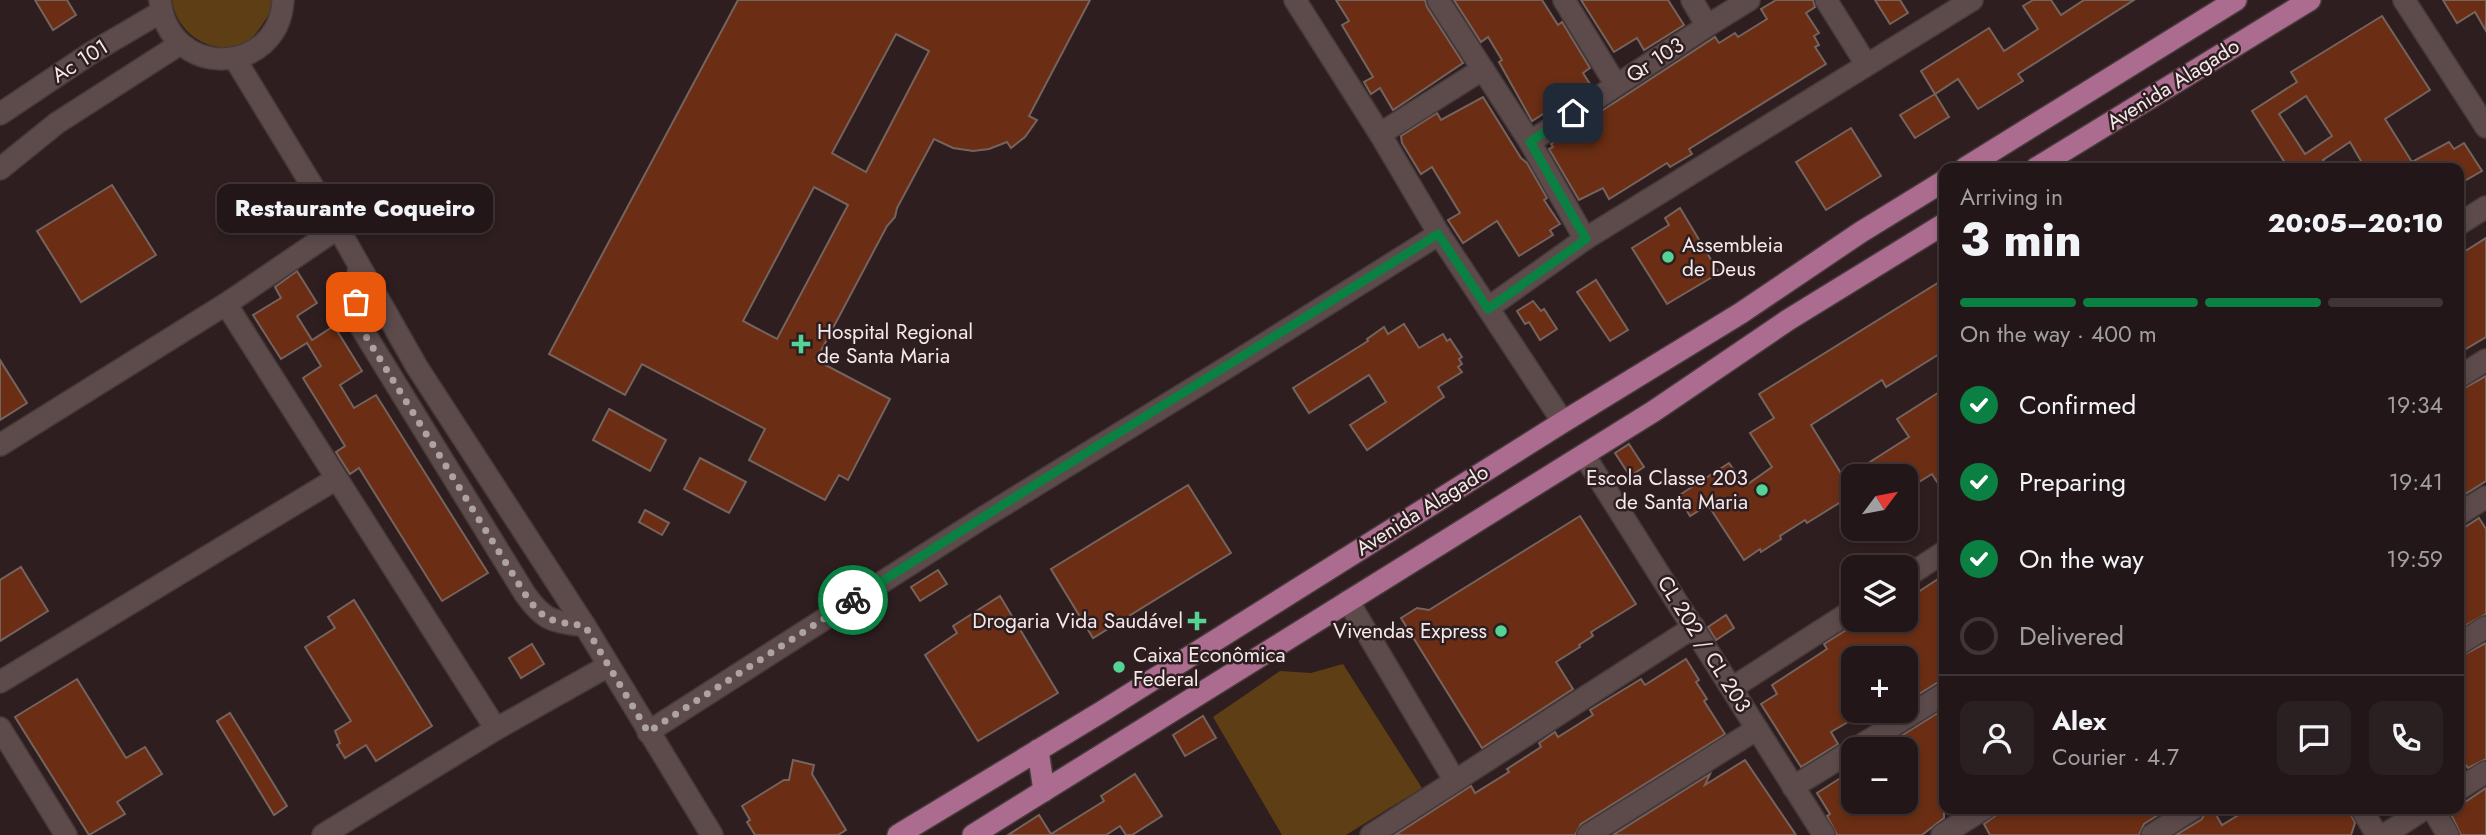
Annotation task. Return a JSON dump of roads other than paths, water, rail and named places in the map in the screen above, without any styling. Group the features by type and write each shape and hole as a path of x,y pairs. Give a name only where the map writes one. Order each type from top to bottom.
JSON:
{"main road":[{"name":"Avenida Alagado","path":"1973,163 2236,0"},
{"name":"Avenida Alagado","path":"2044,163 2310,0"},
{"name":"Avenida Alagado","path":"911,832 1038,750 1741,313 1861,232 1939,184"},
{"name":"Avenida Alagado","path":"973,835 1654,411 1788,320 1939,227"},
{"path":"1788,320 1777,311 1777,302 1850,257 1861,232"},
{"path":"1654,411 1683,383 1755,336 1751,324 1741,313"},
{"path":"1038,750 1044,791"}],"street":[{"path":"1295,0 1380,134 1438,234 1563,422"},
{"path":"1438,0 1530,142 1586,239"},
{"path":"1564,0 1616,85"},
{"name":"Qr 103","path":"1530,142 1707,26 1692,0"},
{"path":"1707,26 1749,0"},
{"path":"1826,0 1867,64"},
{"path":"1488,309 1586,239 1972,0"},
{"path":"2404,0 2486,127"},
{"path":"161,6 168,29 180,44 196,55 215,60 235,59 259,48 276,28 284,1"},
{"name":"Ac 101","path":"0,114 161,6"},
{"path":"0,169 57,123 180,44"},
{"path":"235,59 338,228 418,367 585,626 712,835"},
{"path":"1380,134 1483,69"},
{"path":"2464,221 2486,207"},
{"path":"0,445 226,304 338,228"},
{"path":"648,732 995,509 1438,234"},
{"path":"359,265 356,314 362,330 511,571 536,610 550,621 585,626"},
{"path":"226,304 496,729"},
{"path":"2464,374 2486,360"},
{"name":"CL 202 / CL 203","path":"1584,455 1758,729 1816,832"},
{"path":"0,682 336,479"},
{"path":"2464,511 2486,497"},
{"path":"1918,569 1939,555"},
{"path":"1348,601 1455,781"},
{"path":"1732,688 1841,618"},
{"path":"1371,835 1694,627"},
{"path":"2464,641 2486,627"},
{"path":"323,835 496,729 608,666"},
{"path":"1875,737 1939,697"},
{"path":"0,728 66,835"},
{"path":"1588,835 1758,729"},
{"path":"1793,787 1841,758"},
{"path":"2464,786 2486,772"},
{"path":"1942,835 1975,814"},
{"path":"2152,835 2185,814"},
{"path":"2364,814 2376,835"},
{"path":"2384,835 2417,814"},
{"path":"2436,814 2448,835"}],"place":[{"name":"Assembleia de Deus","path":"1668,257"},
{"name":"Restaurante Coqueiro","path":"356,302"},
{"name":"Hospital Regional de Santa Maria","path":"801,344"},
{"name":"Escola Classe 203 de Santa Maria","path":"1762,490"},
{"name":"Drogaria Vida Saudável","path":"1197,621"},
{"name":"Vivendas Express","path":"1501,631"},
{"name":"Caixa Econômica Federal","path":"1119,667"}]}
